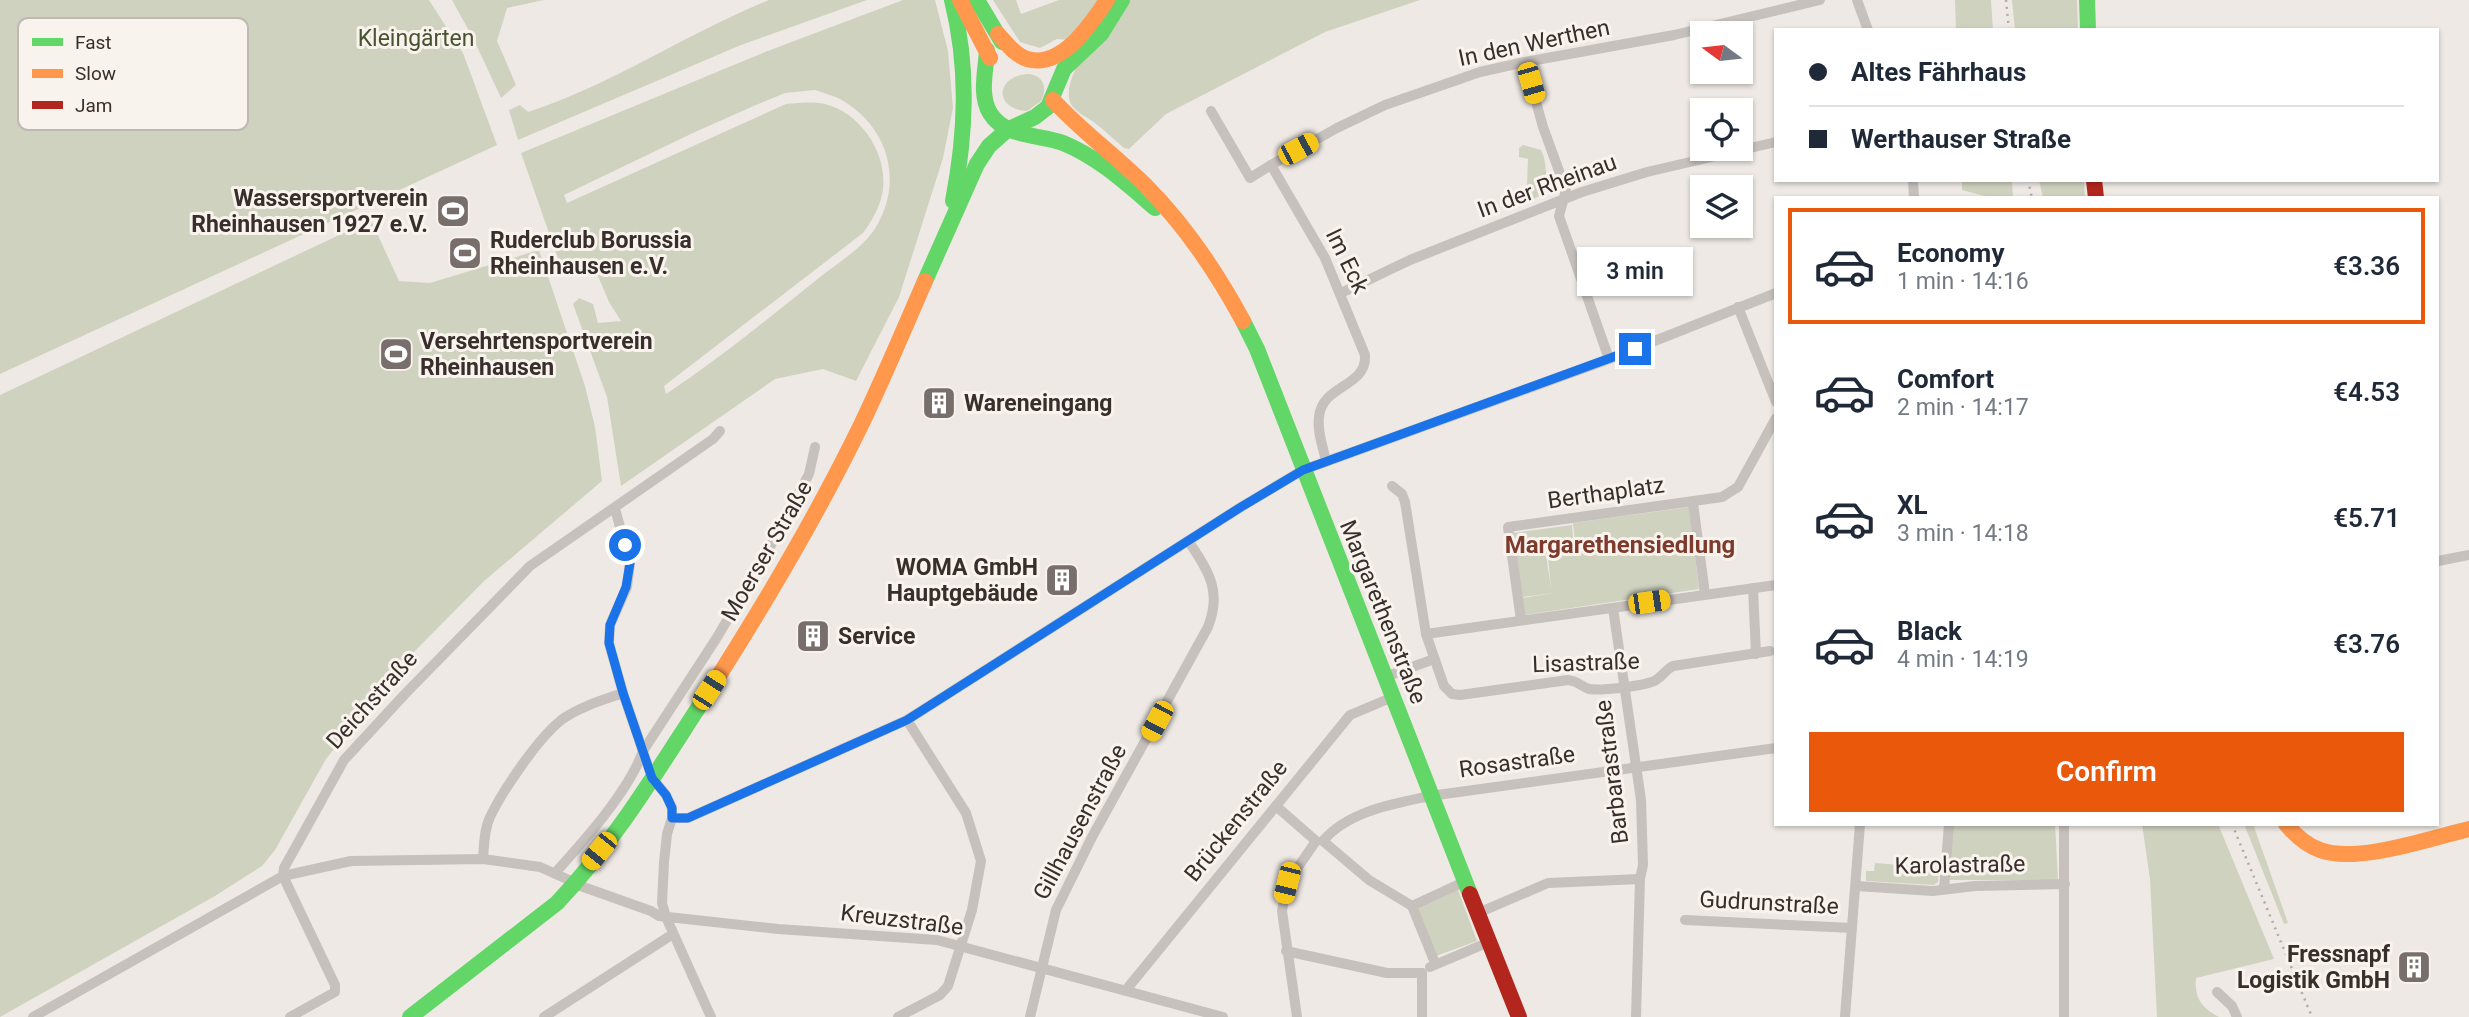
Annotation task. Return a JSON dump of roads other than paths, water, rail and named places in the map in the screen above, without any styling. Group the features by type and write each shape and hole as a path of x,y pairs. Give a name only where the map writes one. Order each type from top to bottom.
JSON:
{"main road":[{"name":"Moerser Straße","path":"946,232 966,116 965,63 951,0"},
{"path":"960,0 993,65 996,104 1003,114 1025,121"},
{"path":"977,0 998,34 1020,56 1029,61 1049,60 1083,33 1107,0"},
{"path":"1053,100 1064,69 1101,34 1122,0"},
{"path":"2087,0 2088,28"},
{"name":"Margarethenstraße","path":"998,34 1011,57 1023,66 1045,75 1053,100 1067,116 1143,183 1169,210 1186,234"},
{"path":"987,50 983,95 990,114 1007,130"},
{"name":"Moerser Straße","path":"410,1017 514,935 566,879 585,868 630,811 762,609 817,510 862,423 978,163 989,146 1007,130 1044,112 1053,100"},
{"name":"Margarethenstraße","path":"1007,130 1049,138 1087,155 1107,168 1186,234 1205,254 1232,298 1257,349 1430,796 1519,1017"},
{"path":"2288,826 2309,846 2340,855 2368,852 2469,829"}],"street":[{"name":"In den Werthen","path":"1271,165 1336,128 1385,105 1480,72 1742,21 1819,0"},
{"path":"1857,0 1867,28"},
{"path":"1525,62 1543,127 1566,190 1559,216 1609,359"},
{"path":"1211,111 1250,178 1271,165"},
{"name":"In der Rheinau","path":"1340,293 1410,260 1582,192 1647,172 1774,142"},
{"name":"Im Eck","path":"1271,165 1325,258 1365,355 1366,365 1359,376 1323,402 1318,428 1326,461"},
{"path":"672,818 688,818 907,720 1303,470 1609,359 1774,294"},
{"path":"1738,307 1774,397"},
{"path":"1693,503 1722,497 1738,487 1774,422"},
{"name":"Deichstraße","path":"282,876 344,760 530,566 615,509 713,439 720,431"},
{"name":"Moerser Straße","path":"566,879 585,840 636,769 643,751 716,639 763,560 809,474 815,447"},
{"name":"Lisastraße","path":"1392,486 1402,494 1405,502 1426,635 1444,686 1452,694 1568,680 1594,689 1624,687 1657,680 1673,666 1770,651"},
{"name":"Berthaplatz","path":"1521,620 1508,527 1693,503 1705,594"},
{"path":"615,509 630,563 626,587 610,625 609,643 652,778 666,795 672,808 664,862 662,903 711,1017"},
{"name":"Gillhausenstraße","path":"1030,1017 1056,910 1092,837 1177,686 1214,612 1216,597 1208,570 1189,542"},
{"path":"2439,561 2469,555"},
{"path":"1426,635 1774,585"},
{"path":"1753,588 1756,653"},
{"name":"Barbarastraße","path":"1613,608 1641,800 1643,864 1640,879 1636,1017"},
{"path":"1385,677 1434,659"},
{"path":"483,859 490,818 514,778 547,735 561,720 579,709 623,693"},
{"name":"Brückenstraße","path":"1126,990 1350,715 1393,697"},
{"path":"898,1017 940,995 948,986 972,910 981,861 965,813 907,720"},
{"name":"Rosastraße","path":"1297,1017 1282,911 1287,883 1320,841 1340,825 1391,805 1430,796 1774,748"},
{"path":"1276,806 1369,880 1412,906 1435,963"},
{"path":"1844,1017 1860,826"},
{"path":"1944,889 1949,826"},
{"path":"2064,826 2064,1017"},
{"name":"Kreuzstraße","path":"282,876 351,861 483,859 540,867 659,916 778,929 937,940 1223,1017"},
{"path":"33,1017 282,876 335,985 335,992 290,1017"},
{"path":"1478,914 1548,883 1640,879"},
{"path":"1412,906 1466,881"},
{"name":"Karolastraße","path":"1856,886 1933,891 2065,884"},
{"name":"Gudrunstraße","path":"1685,920 1852,928"},
{"path":"544,1017 673,933"},
{"path":"1286,951 1387,973 1422,973 1435,963 1489,942"},
{"path":"1422,973 1422,1017"},
{"path":"2217,992 2232,1006 2237,1017"}],"railway":[{"path":"2006,0 2009,28"},
{"path":"2028,182 2032,196"},
{"path":"2233,826 2312,1017"}],"place":[{"name":"Wassersportverein Rheinhausen 1927 e.V.","path":"453,211"},
{"name":"Ruderclub Borussia Rheinhausen e.V.","path":"465,253"},
{"name":"Versehrtensportverein Rheinhausen","path":"396,354"},
{"name":"Wareneingang","path":"939,403"},
{"name":"WOMA GmbH Hauptgebäude","path":"1062,580"},
{"name":"Service","path":"813,636"},
{"name":"Fressnapf Logistik GmbH","path":"2414,967"}],"district":[{"name":"Margarethensiedlung","path":"1620,545"}],"park label":[{"name":"Kleingärten","path":"416,38"}]}
